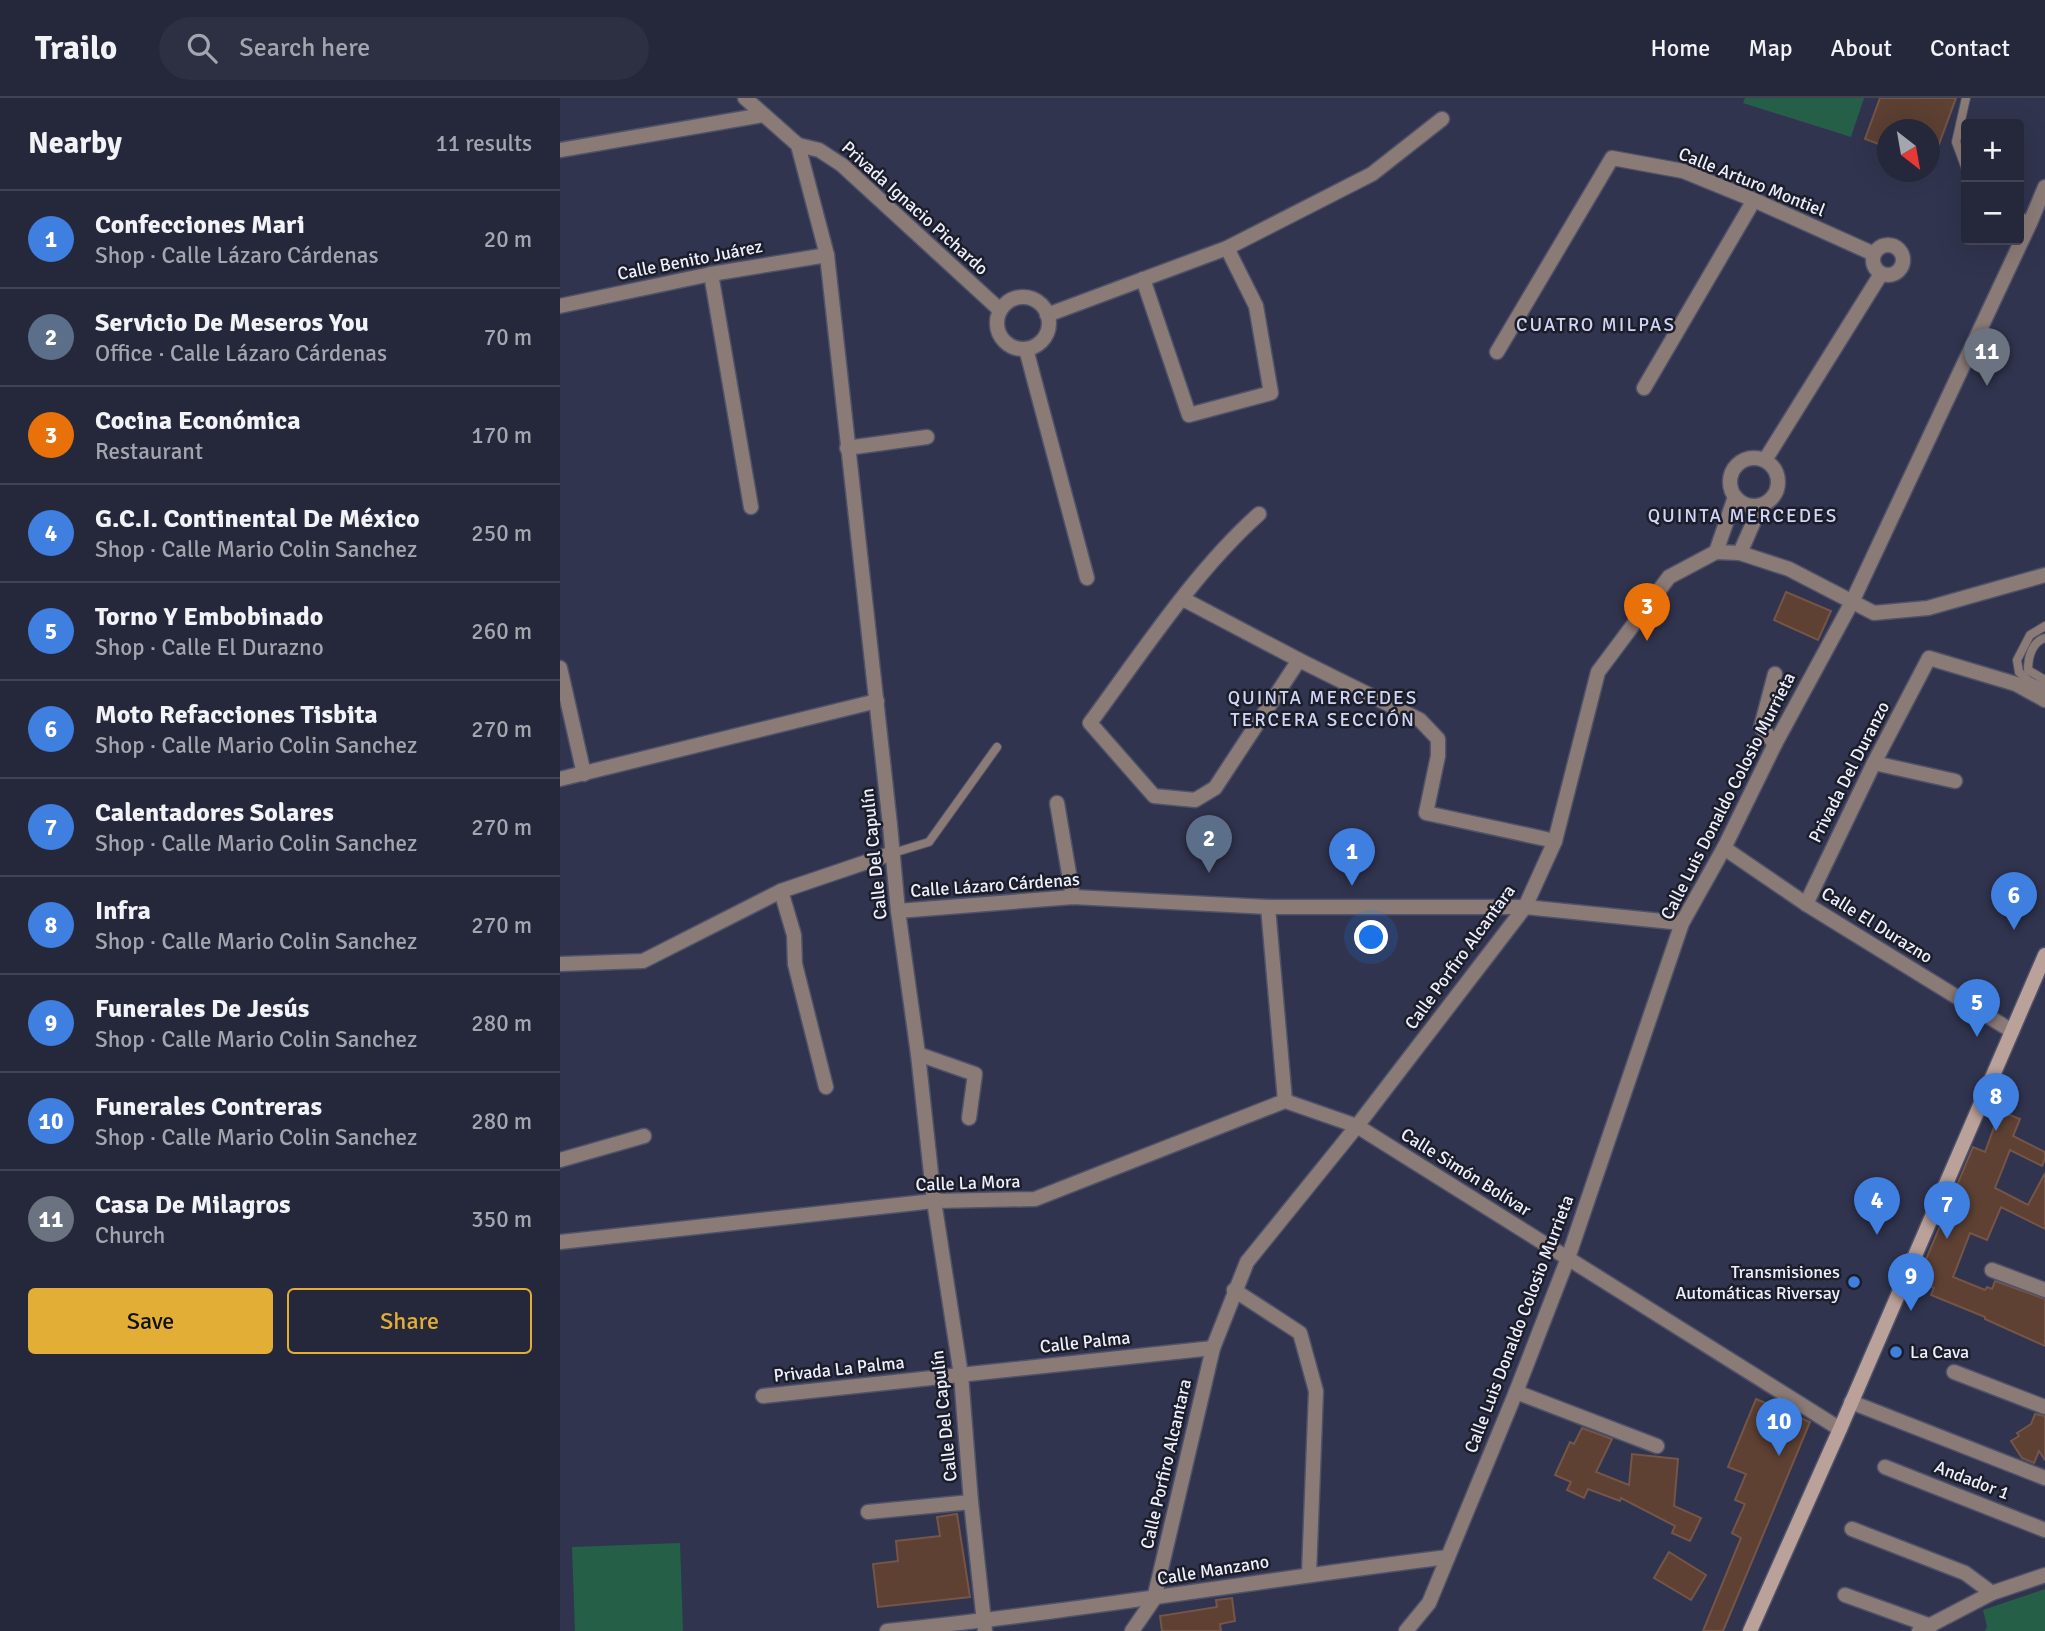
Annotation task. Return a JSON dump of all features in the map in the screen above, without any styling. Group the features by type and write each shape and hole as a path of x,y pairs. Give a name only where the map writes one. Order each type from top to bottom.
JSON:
{"main road":[{"path":"1750,1631 2045,955"}],"street":[{"path":"745,98 798,145"},
{"path":"560,150 764,115"},
{"path":"1047,315 1227,248 1372,174 1442,119"},
{"name":"Calle Del Capulín","path":"798,145 827,255 898,911 918,1054 934,1201 961,1375 971,1502 985,1626"},
{"name":"Privada Ignacio Pichardo","path":"798,145 820,150 842,164 1000,310"},
{"name":"Calle Arturo Montiel","path":"1497,352 1612,158 1683,171 1874,254"},
{"name":"Calle Luis Donaldo Colosio Murrieta","path":"2024,219 2045,187"},
{"path":"1644,388 1754,200"},
{"path":"1885,245 1898,249 1903,262 1900,269 1888,275 1881,274 1875,269 1873,261 1878,248 1885,245"},
{"name":"Calle Luis Donaldo Colosio Murrieta","path":"1406,1631 1429,1603 1516,1392 1568,1258 1682,923 1852,602 2012,245"},
{"path":"1143,279 1189,415 1270,393 1256,306 1227,248"},
{"name":"Calle Benito Juárez","path":"560,306 711,274 827,255"},
{"path":"711,274 751,507"},
{"path":"1765,460 1881,274"},
{"path":"1021,297 1037,302 1047,315 1048,330 1045,337 1033,347 1026,349 1010,346 999,334 997,326 1000,310 1021,297"},
{"path":"1026,349 1087,578"},
{"path":"847,448 927,437"},
{"path":"1754,457 1765,460 1773,467 1778,477 1777,489 1771,499 1761,505 1747,505 1735,497 1730,487 1730,476 1735,467 1744,460 1754,457"},
{"path":"1735,497 1716,552 1740,553 1789,569 1874,613 1928,608 2045,575"},
{"path":"1740,553 1761,505"},
{"path":"1259,514 1233,537 1182,599 1090,723 1154,796 1195,800 1215,788 1299,660"},
{"name":"Calle Porfiro Alcantara","path":"1132,1631 1154,1598 1213,1348 1247,1262 1357,1126 1525,907 1555,841 1598,673 1669,577 1716,552"},
{"path":"1182,599 1420,720 1438,739 1438,756 1426,814 1555,841"},
{"name":"Privada Del Duranzo","path":"1805,904 1929,658 2016,684 2045,700"},
{"path":"560,668 584,774"},
{"path":"1775,674 1761,727 1775,744"},
{"path":"560,779 877,701"},
{"path":"1874,763 1955,781"},
{"path":"1057,803 1073,897"},
{"name":"Calle El Durazno","path":"1724,848 1805,904 2012,1031"},
{"path":"560,964 643,961 782,891 893,853"},
{"path":"782,891 794,934 794,964 826,1087"},
{"name":"Calle Lázaro Cárdenas","path":"898,911 1073,897 1268,906 1525,907 1682,923"},
{"path":"1268,906 1285,1101 1357,1126"},
{"path":"918,1054 975,1074 969,1118"},
{"name":"Calle La Mora","path":"560,1242 934,1201 1035,1199 1285,1101"},
{"name":"Calle Simón Bolívar","path":"1357,1126 1840,1429"},
{"path":"560,1160 644,1136"},
{"path":"1993,1270 2045,1290"},
{"path":"1234,1290 1300,1333 1315,1391 1309,1574"},
{"name":"Calle Palma","path":"961,1375 1213,1348"},
{"path":"1954,1372 2045,1407"},
{"name":"Privada La Palma","path":"763,1396 961,1375"},
{"path":"1516,1392 1657,1446"},
{"path":"1851,1402 2045,1478"},
{"name":"Andador 1","path":"1885,1467 2045,1530"},
{"path":"868,1512 971,1502"},
{"path":"1852,1530 1965,1573 1992,1593"},
{"name":"Calle Manzano","path":"887,1631 985,1626 1309,1574 1448,1557"},
{"path":"1845,1595 1925,1628 1992,1593 2045,1575"}],"lane":[{"path":"1961,119 1966,98"},
{"path":"1961,120 1956,142 1961,156"},
{"path":"2045,626 2030,635 2017,660 2019,672 2029,681 2045,688"},
{"path":"2045,638 2035,643 2028,661 2028,670 2045,680"},
{"path":"893,853 929,842 997,747"}],"green space":[{"path":"1745,98 1864,98 1851,137 1743,103"},
{"path":"680,1543 683,1631 575,1631 572,1547"},
{"path":"2045,1589 2045,1631 1985,1631 1987,1627 1983,1610"}],"building":[{"path":"1880,98 1956,98 1940,142 1940,119 1877,119 1877,143 1865,139"},
{"path":"1786,592 1831,611 1818,640 1774,620"},
{"path":"2000,1111 2020,1119 2013,1136 2045,1152 2045,1159 2042,1166 2010,1150 1995,1188 2028,1205 2045,1173 2045,1229 2001,1207 1987,1240 1970,1233 1953,1277 1985,1290 1987,1287 1992,1289 1995,1281 2045,1299 2045,1346 1931,1295 1934,1288 1917,1281 1973,1147 1985,1152"},
{"path":"1756,1399 1810,1422 1723,1631 1703,1631 1741,1538 1732,1533 1745,1504 1735,1500 1746,1474 1728,1467"},
{"path":"2035,1414 2045,1416 2045,1460 2039,1451 2034,1463 2022,1458 2011,1441 2019,1436 2017,1433 2031,1424"},
{"path":"1582,1428 1612,1439 1596,1472 1629,1485 1632,1454 1678,1459 1674,1506 1701,1518 1690,1541 1672,1533 1675,1526 1621,1498 1620,1501 1588,1489 1584,1498 1567,1490 1571,1482 1555,1475 1570,1442 1574,1444"},
{"path":"957,1514 970,1597 878,1607 873,1564 898,1561 896,1541 940,1536 937,1517"},
{"path":"1669,1552 1706,1575 1691,1600 1654,1578"},
{"path":"1232,1598 1235,1621 1220,1624 1221,1631 1162,1631 1160,1616 1217,1607 1216,1600"}],"place":[{"name":"Casa De Milagros","path":"1987,386"},
{"name":"Cocina Económica","path":"1647,641"},
{"name":"Servicio De Meseros You","path":"1209,873"},
{"name":"Confecciones Mari","path":"1352,886"},
{"name":"Moto Refacciones Tisbita","path":"2014,930"},
{"name":"Torno Y Embobinado","path":"1977,1037"},
{"name":"Infra","path":"1996,1131"},
{"name":"G.C.I. Continental De México","path":"1877,1235"},
{"name":"Calentadores Solares","path":"1947,1239"},
{"name":"Transmisiones Automáticas Riversay","path":"1854,1282"},
{"name":"Funerales De Jesús","path":"1911,1311"},
{"name":"La Cava","path":"1896,1352"},
{"name":"Funerales Contreras","path":"1779,1456"}],"district":[{"name":"CUATRO MILPAS","path":"1596,325"},
{"name":"QUINTA MERCEDES","path":"1743,516"},
{"name":"QUINTA MERCEDES TERCERA SECCIÓN","path":"1323,709"}]}
